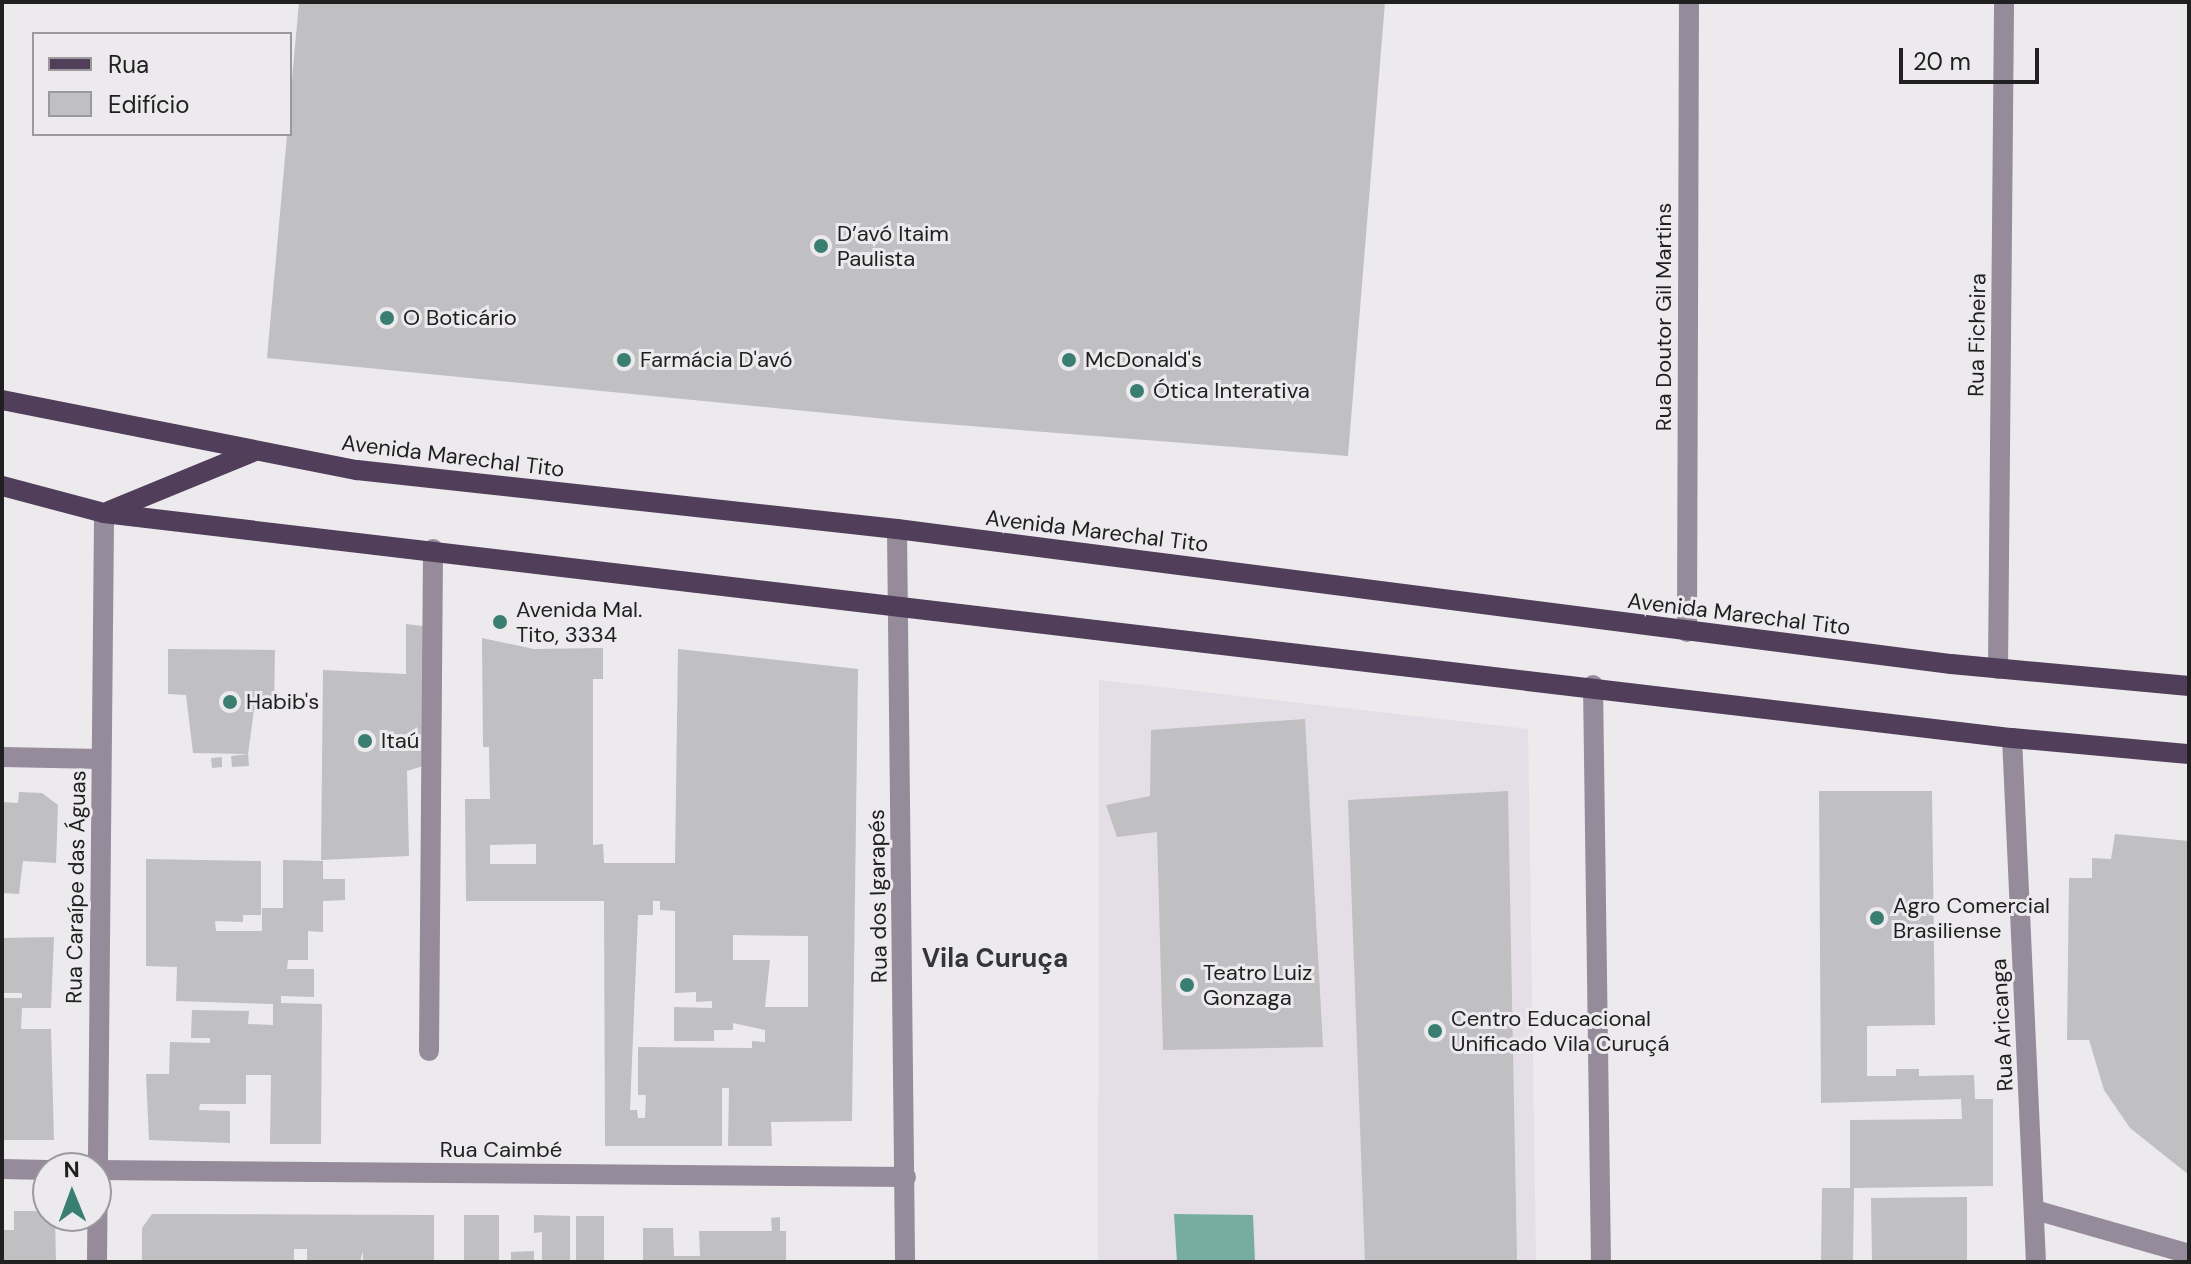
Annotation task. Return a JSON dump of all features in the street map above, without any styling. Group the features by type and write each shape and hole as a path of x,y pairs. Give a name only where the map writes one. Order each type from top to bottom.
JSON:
{"main road":[{"name":"Avenida Marechal Tito","path":"2,400 357,470 897,529 1687,632 1998,669 2189,686"},
{"path":"104,513 257,451"},
{"path":"2,486 104,513 1593,685 2012,738 2189,754"}],"street":[{"name":"Rua Doutor Gil Martins","path":"1687,632 1689,2"},
{"name":"Rua Ficheira","path":"1998,669 2004,2"},
{"name":"Rua Caraípe das Águas","path":"97,1152 104,513"},
{"name":"Rua dos Igarapés","path":"897,529 905,1262"},
{"path":"429,1051 433,549"},
{"path":"1593,685 1601,1262"},
{"name":"Rua Aricanga","path":"2012,738 2036,1262"},
{"path":"2,757 101,759"},
{"path":"2,1169 32,1170"},
{"name":"Rua Caimbé","path":"112,1170 906,1177"},
{"path":"2035,1210 2189,1254"},
{"name":"Rua Caraípe das Águas","path":"97,1232 97,1262"}],"shaded area":[{"path":"1099,680 1528,729 1536,1262 1098,1262"},
{"path":"1174,1214 1253,1215 1255,1262 1177,1262"}],"building":[{"name":"D’avó Itaim Paulista","path":"299,2 1385,2 1348,456 907,421 267,358 287,136 292,136 292,80"},
{"name":"Itaú","path":"406,624 423,626 423,766 407,771 409,856 321,860 323,670 406,674"},
{"path":"482,638 534,649 603,648 603,679 593,679 593,845 603,844 604,863 675,863 678,649 858,669 852,1121 771,1122 772,1146 728,1146 729,1088 722,1088 722,1146 605,1146 604,901 466,901 465,799 490,799 489,747 483,747","holes":["536,844 536,864 490,864 490,845","653,901 660,901 660,910 675,911 675,993 696,992 696,1002 712,1001 712,1008 674,1007 674,1041 714,1041 714,1030 733,1030 733,1023 765,1030 765,1042 752,1041 752,1048 638,1047 638,1095 646,1095 645,1118 638,1118 637,1110 630,1110 638,915 653,915","733,935 808,936 808,1007 765,1007 770,960 733,960"]},
{"name":"Habib's","path":"168,649 275,650 274,710 254,710 248,754 193,753 186,695 168,694"},
{"path":"1305,719 1323,1047 1163,1050 1157,832 1117,837 1106,805 1150,796 1151,730"},
{"path":"248,754 249,766 232,767 231,756"},
{"path":"222,757 222,767 212,768 211,758"},
{"name":"Centro Educacional Unificado Vila Curuçá","path":"1508,791 1517,1262 1365,1262 1348,800"},
{"path":"1819,791 1932,791 1935,1025 1867,1026 1867,1076 1896,1076 1896,1069 1919,1069 1919,1076 1974,1075 1975,1099 1993,1099 1993,1186 1854,1188 1853,1262 1821,1262 1822,1188 1850,1188 1850,1120 1962,1119 1961,1099 1821,1103"},
{"path":"19,792 42,793 58,805 56,863 23,861 19,894 2,893 2,802 18,803"},
{"path":"2115,834 2189,841 2189,1175 2130,1128 2104,1090 2089,1040 2067,1040 2069,878 2092,878 2092,858 2111,859"},
{"path":"146,859 261,861 261,915 243,915 243,922 215,921 216,931 262,931 262,908 283,908 283,860 323,861 323,879 345,879 345,900 323,901 323,932 308,931 308,960 288,960 287,969 314,969 314,997 281,996 281,1003 322,1004 321,1144 270,1144 271,1075 246,1075 246,1104 200,1104 199,1110 230,1111 230,1143 149,1140 146,1074 169,1074 170,1042 210,1043 210,1038 191,1038 192,1010 249,1011 248,1024 273,1025 273,1004 176,1001 177,967 146,966"},
{"path":"54,937 51,1008 22,1008 21,1029 51,1029 54,1140 2,1140 2,998 22,998 22,993 2,993 2,938"},
{"path":"1967,1197 1967,1262 1872,1262 1871,1198"},
{"path":"14,1211 32,1211 32,1232 55,1232 56,1262 2,1262 2,1230 14,1230"},
{"path":"152,1214 434,1215 434,1262 363,1262 363,1251 360,1262 307,1262 307,1249 294,1249 294,1262 142,1262 142,1228"},
{"path":"464,1215 499,1215 499,1262 464,1262"},
{"path":"534,1215 570,1216 570,1262 542,1262 542,1232 534,1233"},
{"path":"576,1216 604,1216 604,1262 576,1262"},
{"path":"780,1217 780,1231 786,1231 786,1262 643,1262 643,1228 673,1228 674,1256 700,1256 699,1231 772,1231 771,1218"},
{"path":"534,1251 534,1262 511,1262 511,1252"}],"place":[{"name":"D’avó Itaim Paulista","path":"821,246"},
{"name":"O Boticário","path":"387,318"},
{"name":"Farmácia D'avó","path":"624,360"},
{"name":"McDonald's","path":"1069,360"},
{"name":"Ótica Interativa","path":"1137,391"},
{"name":"Avenida Mal. Tito, 3334","path":"500,622"},
{"name":"Habib's","path":"230,702"},
{"name":"Itaú","path":"365,741"},
{"name":"Agro Comercial Brasiliense","path":"1877,918"},
{"name":"Teatro Luiz Gonzaga","path":"1187,985"},
{"name":"Centro Educacional Unificado Vila Curuçá","path":"1435,1031"}],"district":[{"name":"Vila Curuça","path":"995,959"}]}
